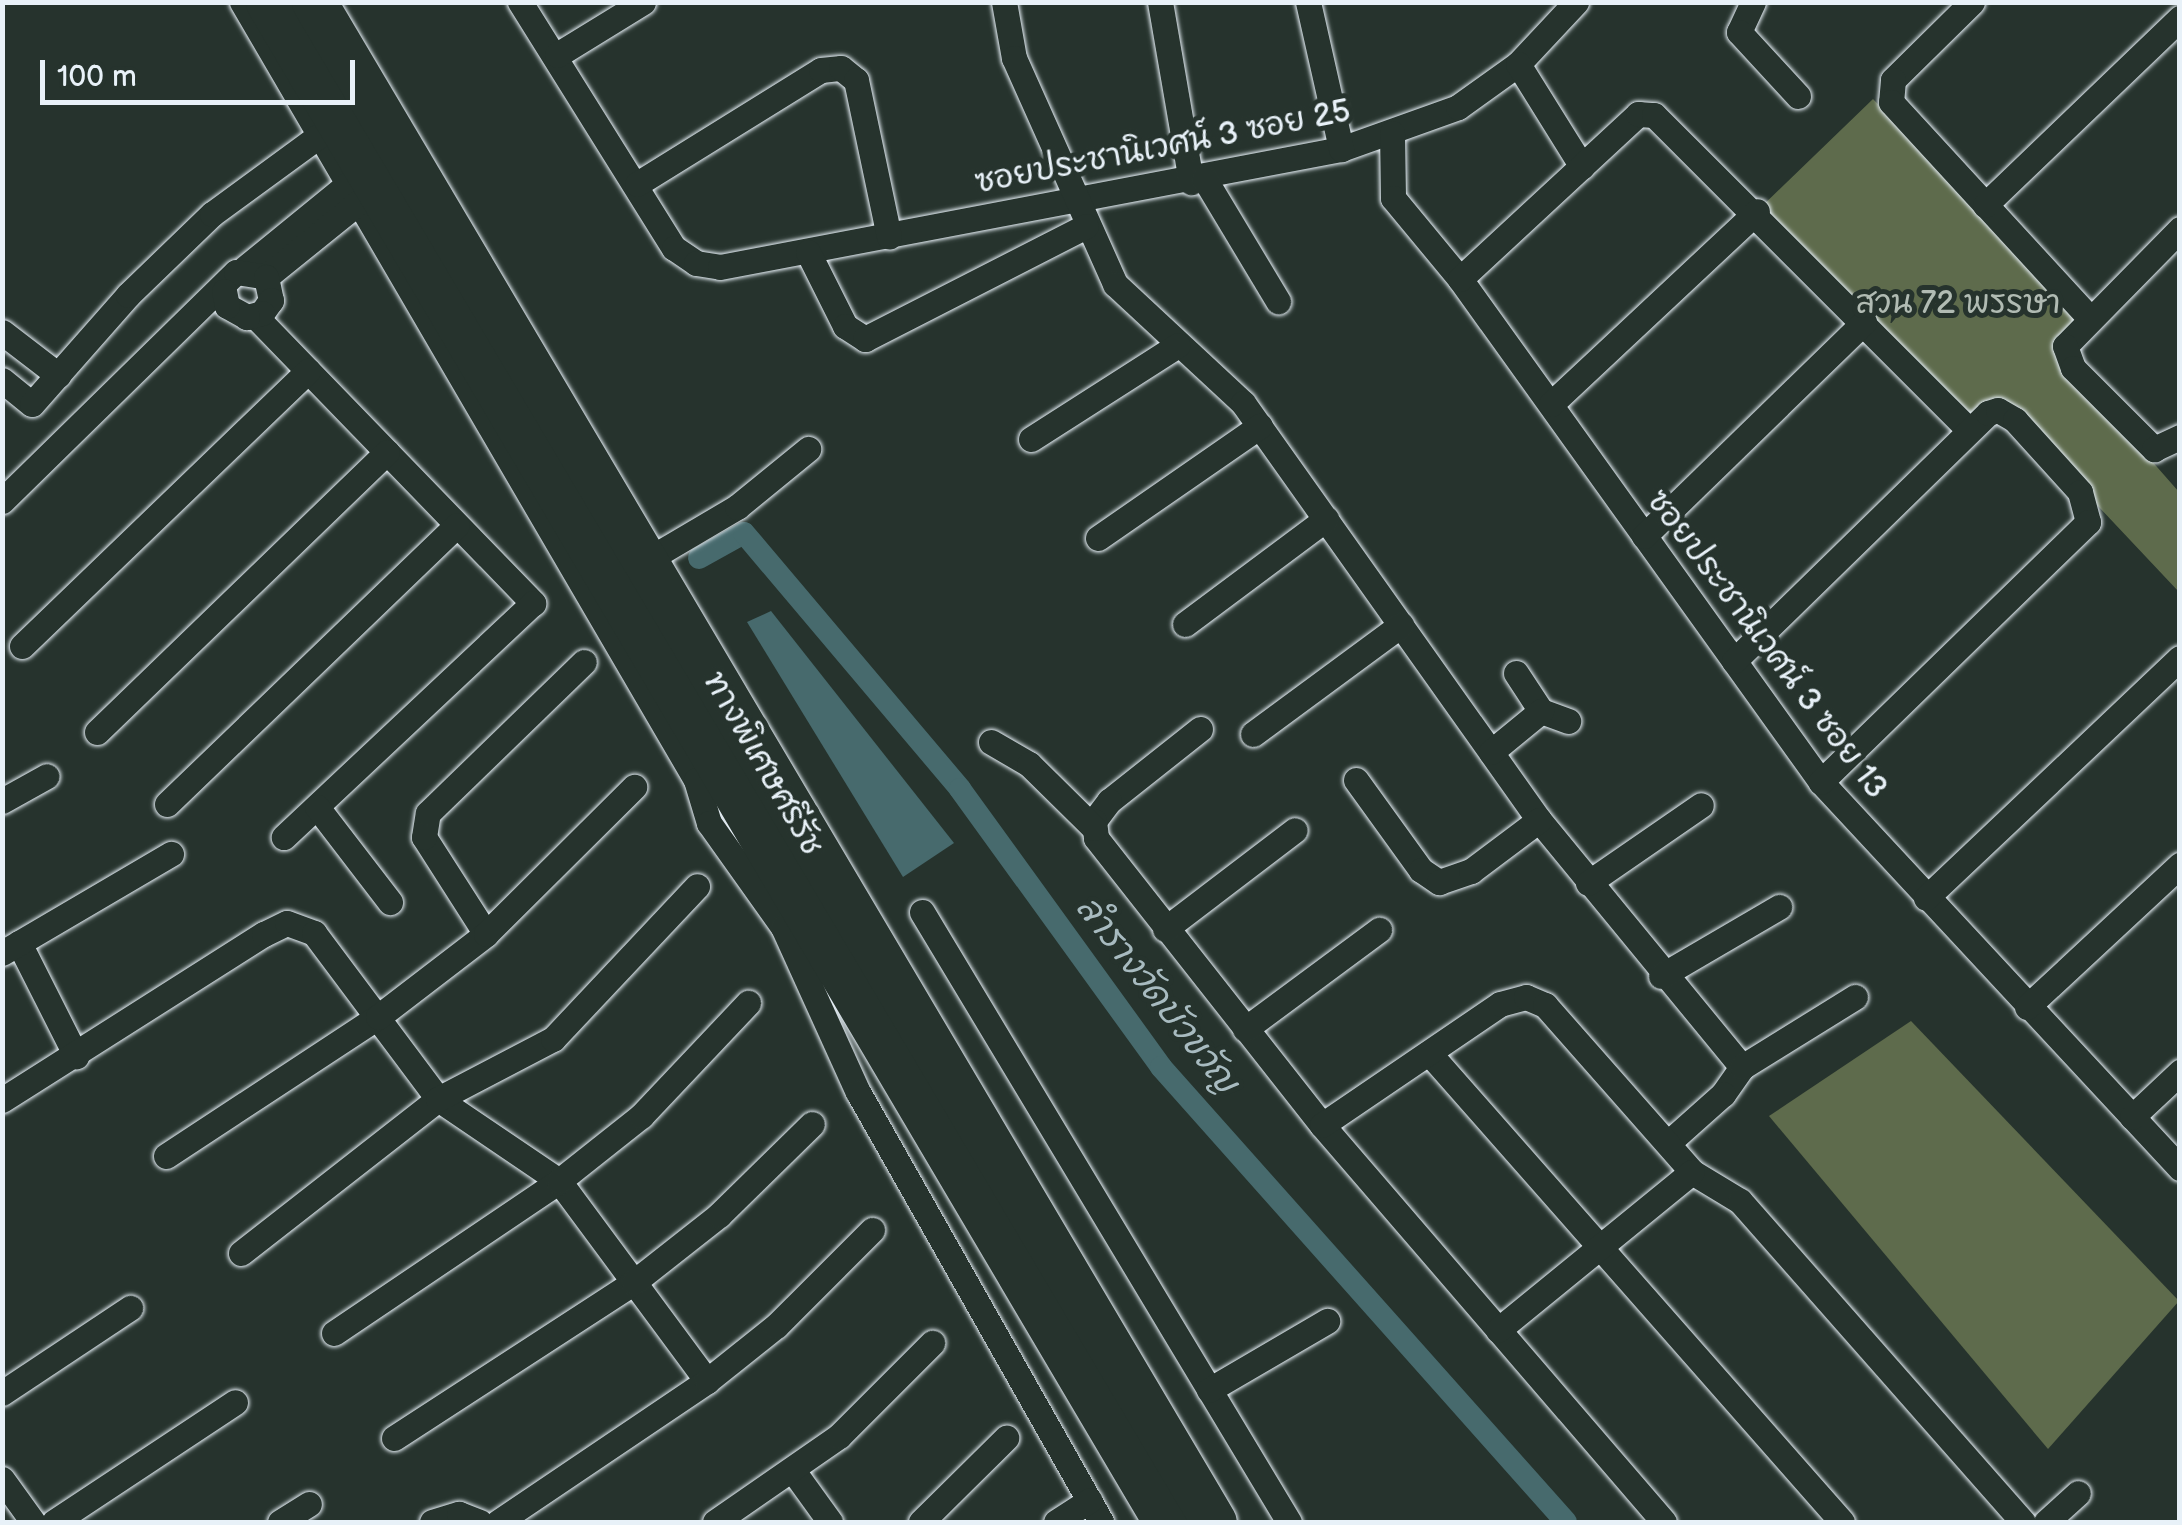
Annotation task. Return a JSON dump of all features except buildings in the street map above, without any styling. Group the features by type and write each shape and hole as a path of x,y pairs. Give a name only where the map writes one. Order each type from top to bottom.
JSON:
{"highway":[{"name":"ทางพิเศษศรีรัช","path":"268,2 1166,1522"},
{"name":"ทางพิเศษศรีรัช","path":"314,2 1214,1522"}],"street":[{"path":"242,2 696,780 710,822 783,927 858,1092 1096,1512 1056,1522"},
{"path":"520,2 637,184 820,70 841,68 856,80 889,236"},
{"path":"557,55 644,2"},
{"path":"1004,2 1014,58 1115,284 1260,426 1540,820 1661,976 1742,1067"},
{"path":"1160,2 1197,180 1278,301"},
{"path":"1308,2 1342,149"},
{"name":"ซอยประชานิเวศน์ 3 ซอย 25","path":"637,184 674,248 696,263 720,268 1075,199 1197,180 1342,149 1458,108 1518,64 1576,2"},
{"path":"1753,2 1739,32 1798,96"},
{"path":"1972,2 1893,80 1890,92 1896,109 2088,316"},
{"path":"1985,205 2180,18"},
{"path":"1518,64 1582,167"},
{"path":"1460,278 1638,114 1654,114 1757,212 1969,430"},
{"name":"ซอยประชานิเวศน์ 3 ซอย 13","path":"1392,133 1392,198 1460,278 1821,782 2026,1007 2180,1168"},
{"path":"2,380 32,404 128,294 212,214 320,136"},
{"path":"2,502 224,291 255,273 354,193"},
{"path":"1551,404 1757,212"},
{"path":"808,252 845,326 866,339 1086,226"},
{"path":"2180,229 2070,336 2067,358 2154,449 2180,437"},
{"path":"254,316 271,300 255,273"},
{"path":"224,291 232,312 254,316 533,603 284,837"},
{"path":"1644,536 1864,322"},
{"path":"2,332 58,375"},
{"path":"1031,438 1178,345"},
{"path":"22,646 308,372"},
{"path":"1734,661 1969,430 1998,410 2048,456 2088,505 2088,522 1821,782"},
{"path":"1098,538 1260,426"},
{"path":"659,554 737,507 808,449"},
{"path":"96,732 386,452"},
{"path":"1186,624 1326,520"},
{"path":"167,804 457,524"},
{"path":"1253,734 1401,625"},
{"path":"1926,898 2180,658"},
{"path":"486,934 424,837 428,813 584,662"},
{"path":"1516,672 1541,711 1568,721"},
{"path":"1491,752 1541,711"},
{"path":"1094,828 1109,801 1200,730"},
{"path":"991,742 1029,764 1094,828 1166,929 1322,1126 1664,1522"},
{"path":"2,800 47,776"},
{"path":"1356,780 1422,870 1439,882 1471,870 1540,820"},
{"path":"166,1156 378,1017 486,934 634,786"},
{"path":"1588,883 1701,805"},
{"path":"316,807 390,902"},
{"path":"1166,929 1294,830"},
{"path":"76,1056 11,948 171,854"},
{"path":"2026,1007 2180,865"},
{"path":"241,1253 438,1099 553,1039 697,886"},
{"path":"1661,976 1780,907"},
{"path":"922,912 1288,1522"},
{"path":"2,1100 287,923 314,933 438,1099 559,1181 707,1381"},
{"path":"1245,1029 1379,930"},
{"path":"1668,1143 1723,1094 1742,1067 1855,997"},
{"path":"1322,1126 1500,1004 1526,998 1565,1026 1692,1172 1740,1201 2023,1522"},
{"path":"334,1333 559,1181 640,1116 748,1004"},
{"path":"1429,1053 1842,1522"},
{"path":"2132,1117 2180,1072"},
{"path":"394,1438 634,1282 719,1215 812,1124"},
{"path":"1498,1330 1692,1172"},
{"path":"498,1522 707,1381 776,1326 872,1230"},
{"path":"2,1392 130,1308"},
{"path":"1209,1390 1327,1321"},
{"path":"715,1522 794,1472 839,1436 932,1343"},
{"path":"54,1522 236,1402"},
{"path":"921,1522 1006,1438"},
{"path":"794,1472 830,1522"},
{"path":"2,1479 33,1522"},
{"path":"2046,1522 2078,1493"},
{"path":"280,1522 309,1504"},
{"path":"432,1522 458,1514 480,1522"}],"green space":[{"name":"สวน 72 พรรษา","path":"1873,99 2086,320 2056,352 2179,492 2179,592 2001,403 1968,435 1757,211"},
{"path":"1911,1021 2179,1301 2048,1449 1769,1116"}],"water":[{"path":"771,611 954,843 903,877 747,622"}],"waterway":[{"name":"ลำรางวัดบัวขวัญ","path":"699,558 744,533 960,789 1161,1067 1566,1522"}]}
